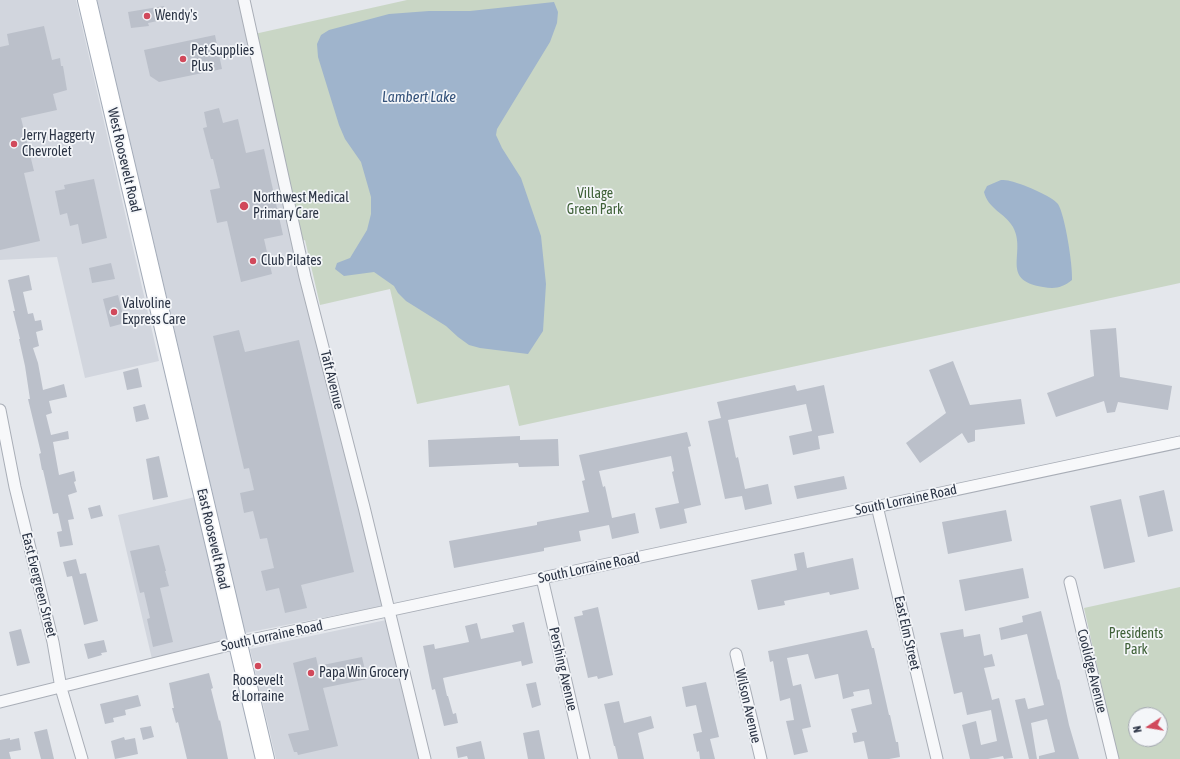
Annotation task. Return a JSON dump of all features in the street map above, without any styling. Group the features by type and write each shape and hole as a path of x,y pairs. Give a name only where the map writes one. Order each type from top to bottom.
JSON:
{"main road":[{"name":"West Roosevelt Road","path":"87,0 162,319"},
{"name":"East Roosevelt Road","path":"162,319 265,759"}],"street":[{"name":"Taft Avenue","path":"244,0 305,277 425,759"},
{"name":"East Evergreen Street","path":"0,410 15,487 53,642 61,688 82,759"},
{"name":"South Lorraine Road","path":"0,702 237,643 1180,442"},
{"name":"East Elm Street","path":"877,506 937,759"},
{"name":"Pershing Avenue","path":"542,578 584,759"},
{"name":"Coolidge Avenue","path":"1070,582 1113,759"},
{"name":"Wilson Avenue","path":"736,654 761,759"}],"shaded area":[{"path":"0,0 76,0 159,361 85,378 57,257 0,260"},
{"path":"97,0 238,0 301,278 383,606 245,633"},
{"path":"195,497 228,639 152,659 118,515"},
{"path":"386,620 419,759 276,759 250,649"}],"green space":[{"name":"Village Green Park","path":"407,0 1180,0 1180,283 519,426 509,385 417,404 390,289 320,305 305,240 299,242 250,35"},
{"name":"Presidents Park","path":"1180,587 1180,759 1118,759 1084,608"}],"water":[{"name":"Lambert Lake","path":"554,2 558,12 557,23 550,42 497,129 496,135 502,148 521,178 541,236 546,284 543,331 528,354 480,348 469,345 446,326 406,301 398,293 394,286 374,272 344,276 335,269 337,263 350,258 367,230 371,214 371,197 361,162 345,139 339,125 318,57 317,44 321,35 329,30 389,14 429,11 470,11"},
{"path":"1001,180 1021,184 1049,197 1058,204 1066,229 1072,273 1072,280 1065,285 1055,288 1043,287 1030,283 1022,278 1018,272 1017,237 1013,227 1006,218 989,203 984,192 987,186"}],"building":[{"name":"Wendy's","path":"164,6 167,19 148,23 149,26 131,28 128,12"},
{"name":"Jerry Haggerty Chevrolet","path":"44,26 52,60 60,58 61,66 63,66 67,90 53,94 57,110 21,118 34,171 24,173 40,241 0,250 0,47 9,45 7,34"},
{"name":"Pet Supplies Plus","path":"215,35 222,69 159,82 150,76 144,50"},
{"path":"219,108 223,123 238,119 246,153 264,149 283,235 264,239 272,274 241,282 227,221 217,223 210,190 220,188 203,128 207,127 204,112"},
{"path":"94,179 107,238 82,244 78,224 70,226 67,213 60,215 55,191 65,189 64,185"},
{"path":"111,263 115,279 92,283 89,268"},
{"path":"29,275 32,290 23,292 28,314 33,313 35,321 41,320 43,330 36,332 39,346 33,348 38,363 43,390 64,384 67,397 49,401 52,413 46,415 51,435 68,431 69,439 53,442 59,475 74,471 76,481 74,482 77,492 68,495 74,519 68,520 73,545 60,547 57,532 62,531 58,513 53,514 42,470 39,454 41,453 28,399 30,399 25,366 8,280"},
{"name":"Valvoline Express Care","path":"118,295 125,323 110,327 103,299"},
{"path":"1116,328 1120,377 1172,386 1168,410 1118,402 1115,412 1107,413 1104,401 1056,417 1047,393 1094,376 1090,330"},
{"path":"239,330 245,352 299,340 354,572 301,585 307,608 285,613 279,588 266,591 261,571 274,568 267,538 260,539 253,511 244,513 240,493 254,490 249,468 244,469 213,336"},
{"path":"953,361 970,405 1021,399 1025,424 975,430 975,441 968,443 962,433 920,463 906,443 946,413 929,370"},
{"path":"138,368 142,387 127,390 123,372"},
{"path":"795,385 797,391 824,385 834,433 818,436 820,449 793,455 789,436 812,431 806,404 728,420 736,458 738,457 745,489 768,484 772,504 745,510 742,496 725,499 708,421 721,418 717,402"},
{"path":"145,404 149,419 136,422 133,407"},
{"path":"687,432 691,446 688,447 701,505 684,509 687,523 660,529 655,508 679,503 672,472 674,471 671,456 599,471 603,487 605,486 612,518 635,513 639,533 612,539 609,525 579,531 581,541 544,548 544,551 454,568 449,541 537,525 537,522 589,512 582,481 585,480 579,455"},
{"path":"520,436 520,440 558,439 559,466 519,467 518,463 429,467 428,440"},
{"path":"159,456 168,497 153,500 146,459"},
{"path":"844,476 847,489 797,499 794,486"},
{"path":"1164,490 1173,531 1148,537 1139,496"},
{"path":"1121,499 1135,562 1104,569 1090,506"},
{"path":"100,505 103,516 91,519 88,508"},
{"path":"1006,510 1012,541 948,554 942,522"},
{"path":"159,545 169,586 160,588 173,642 153,647 147,619 150,618 144,592 140,593 130,551"},
{"path":"804,552 807,568 853,558 859,589 830,595 829,592 784,601 785,605 758,610 751,580 797,570 794,554"},
{"path":"76,559 80,574 86,573 98,621 84,625 72,576 67,577 63,562"},
{"path":"1023,568 1029,598 965,611 959,580"},
{"path":"598,607 613,675 598,679 597,676 588,678 574,617 583,615 582,611"},
{"path":"1041,611 1058,680 1059,679 1069,725 1079,759 1039,759 1039,756 1055,752 1047,719 1031,723 1037,759 1029,759 1015,700 1025,698 1028,709 1044,705 1027,634 1001,640 999,628 1023,622 1022,616"},
{"path":"524,622 533,663 522,666 521,661 443,678 453,714 456,713 458,723 444,726 435,689 432,690 423,646 434,644 435,649 469,642 465,626 477,623 481,639 514,632 512,625"},
{"path":"21,629 30,663 17,666 9,632"},
{"path":"963,629 964,637 980,634 984,656 992,654 995,666 984,668 992,700 999,698 1013,758 1004,759 1003,756 988,759 970,759 962,725 976,721 981,745 997,741 991,710 967,715 962,692 954,694 940,633"},
{"path":"867,630 872,648 874,648 889,715 896,742 898,742 900,757 889,759 868,759 864,741 854,743 852,733 857,732 851,709 872,704 869,689 853,692 854,696 843,699 838,674 815,679 808,654 787,658 793,686 801,684 811,727 802,729 808,752 794,755 786,721 794,720 790,698 780,701 773,661 770,662 768,651"},
{"path":"104,640 107,652 88,659 84,644"},
{"path":"316,657 318,666 362,657 367,679 323,688 338,746 298,755 297,752 294,752 288,734 309,730 293,663"},
{"path":"209,673 213,688 211,689 219,721 220,720 228,759 187,759 178,722 176,723 172,708 174,708 169,683"},
{"path":"536,682 541,705 532,708 526,684"},
{"path":"706,682 719,737 710,739 715,759 700,759 693,734 702,732 696,705 686,707 682,687"},
{"path":"138,695 141,706 125,710 126,715 113,718 114,722 105,724 100,704"},
{"path":"619,701 624,723 651,716 654,728 638,733 644,759 618,759 604,704"},
{"path":"151,726 154,737 143,740 140,728"},
{"path":"47,729 54,759 41,759 34,732"},
{"path":"539,730 545,759 528,759 523,733"},
{"path":"124,737 125,740 135,738 138,754 115,759 111,741"},
{"path":"10,738 10,740 19,738 21,750 9,752 11,759 0,759 0,740"},
{"path":"481,741 485,759 468,759 467,756 458,758 456,747"}],"place":[{"name":"Wendy's","path":"147,16"},
{"name":"Pet Supplies Plus","path":"183,59"},
{"name":"Jerry Haggerty Chevrolet","path":"14,144"},
{"name":"Northwest Medical Primary Care","path":"244,206"},
{"name":"Club Pilates","path":"253,261"},
{"name":"Valvoline Express Care","path":"114,312"},
{"name":"Roosevelt & Lorraine","path":"258,666"},
{"name":"Papa Win Grocery","path":"311,673"}]}
